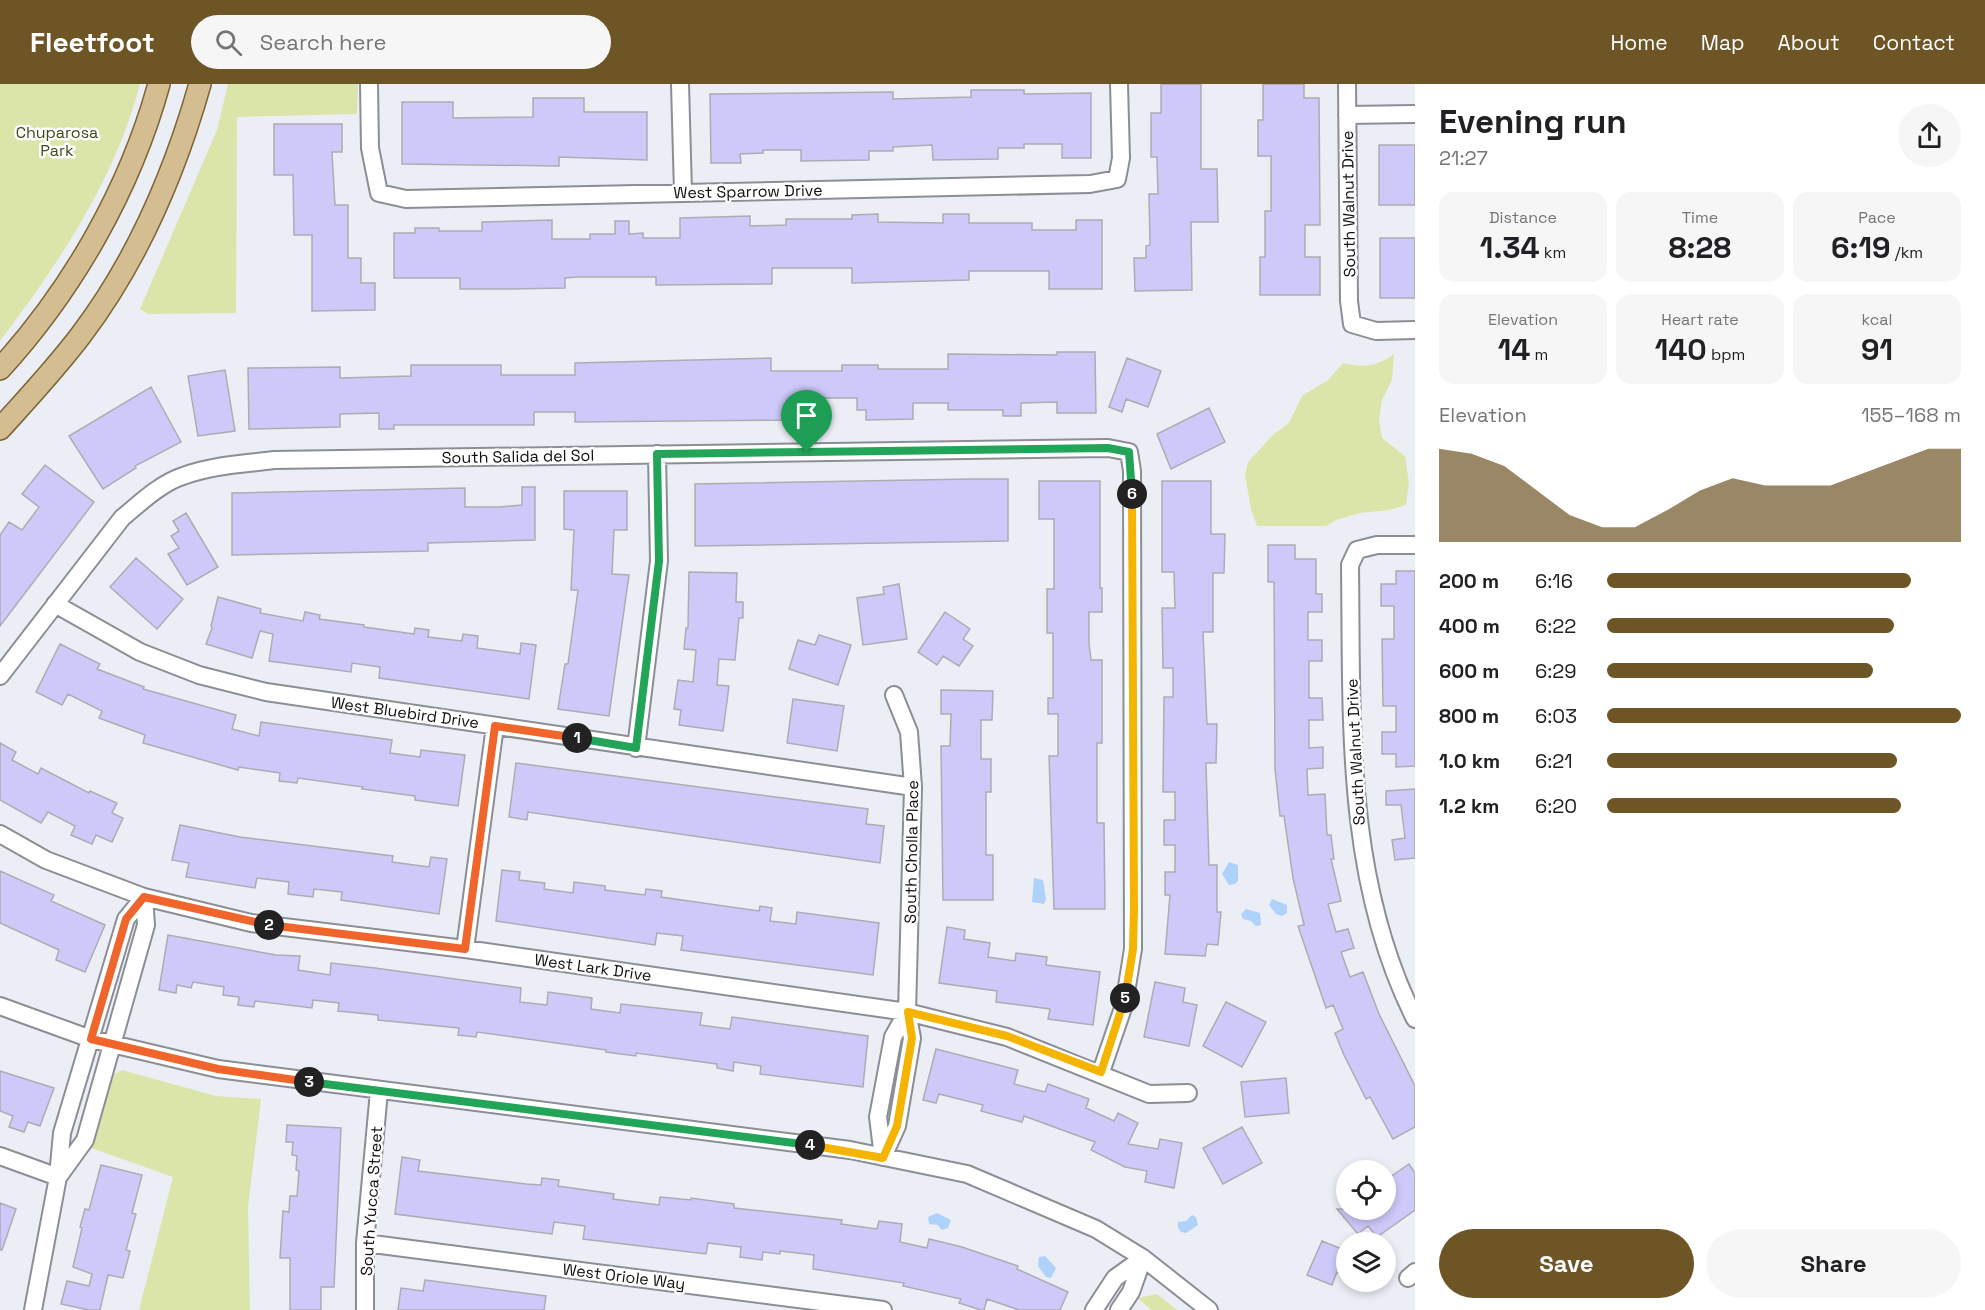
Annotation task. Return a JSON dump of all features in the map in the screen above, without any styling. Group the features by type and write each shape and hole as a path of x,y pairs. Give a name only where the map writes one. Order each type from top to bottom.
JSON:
{"main road":[{"path":"0,369 39,323 73,274 105,220 136,151 159,84"},
{"path":"0,429 82,333 114,285 141,238 166,184 187,132 200,84"}],"street":[{"name":"West Sparrow Drive","path":"369,84 370,148 379,193 406,199 1090,184 1117,179 1121,158 1119,84"},
{"path":"680,84 683,192"},
{"name":"South Walnut Drive","path":"1347,84 1352,324 1376,331 1415,330"},
{"path":"1347,115 1415,114"},
{"name":"South Salida del Sol","path":"0,676 122,518 181,476 223,466 274,460 657,454 1108,448 1129,452 1132,471 1133,939 1124,1005 1101,1072"},
{"path":"636,748 659,561 657,454"},
{"name":"South Walnut Drive","path":"1415,544 1377,545 1357,550 1350,565 1352,749 1356,818 1369,886 1386,948 1415,1019"},
{"name":"West Bluebird Drive","path":"55,604 140,652 199,675 266,692 913,787"},
{"name":"South Cholla Place","path":"883,1158 878,1118 893,1036 908,1012 913,787 909,732 894,695"},
{"path":"465,949 495,726"},
{"name":"West Lark Drive","path":"0,834 46,860 144,897 251,923 465,949 908,1012 1007,1036 1101,1072 1149,1094 1188,1093"},
{"path":"33,1310 58,1177 62,1133 126,919 144,897"},
{"path":"58,1177 85,1140 146,925 144,897"},
{"path":"0,1006 91,1039 218,1069 850,1150 883,1158 917,1162 978,1178 1096,1229 1143,1258 1209,1310"},
{"name":"South Yucca Street","path":"365,1310 365,1243 379,1091"},
{"path":"0,1156 58,1177"},
{"name":"West Oriole Way","path":"365,1243 883,1310"},
{"path":"1094,1310 1115,1278 1143,1258"},
{"path":"1119,1310 1131,1292 1143,1258"}],"green space":[{"name":"Chuparosa Park","path":"0,84 140,84 116,154 83,219 64,251 0,341"},
{"path":"228,84 358,84 357,114 237,117 236,313 148,314 140,309 217,130"},
{"path":"1394,354 1392,380 1382,400 1379,420 1382,438 1405,456 1409,483 1406,505 1389,510 1360,513 1336,520 1326,526 1257,526 1251,509 1245,475 1248,462 1273,435 1289,423 1302,396 1328,380 1343,363 1357,366 1370,365 1381,362"},
{"path":"122,1070 216,1096 261,1099 248,1207 250,1310 139,1310 173,1177 88,1147 110,1076"},
{"path":"1157,1294 1177,1310 1151,1310 1138,1298"}],"water":[{"path":"1229,862 1238,865 1238,881 1229,885 1222,874"},
{"path":"1034,878 1043,880 1046,899 1044,904 1032,902"},
{"path":"1272,899 1287,905 1287,913 1282,916 1276,914 1269,905"},
{"path":"1246,909 1260,913 1261,925 1256,926 1251,921 1243,919 1241,914"},
{"path":"937,1213 951,1220 948,1228 942,1230 938,1225 929,1224 928,1217"},
{"path":"1192,1215 1196,1217 1198,1225 1186,1233 1181,1232 1178,1222 1186,1221"},
{"path":"1045,1256 1056,1268 1051,1278 1046,1277 1038,1266 1039,1257"}],"building":[{"path":"1161,84 1201,84 1201,169 1217,169 1218,222 1191,222 1192,290 1135,291 1134,258 1146,258 1146,246 1150,245 1149,194 1158,194 1157,157 1151,157 1151,113 1161,113"},
{"path":"1263,84 1304,84 1304,98 1319,98 1320,225 1305,225 1305,257 1320,257 1320,295 1260,295 1260,257 1265,257 1265,211 1271,211 1271,156 1258,156 1258,120 1263,120"},
{"path":"971,90 1024,90 1024,94 1091,93 1091,158 1062,158 1062,144 1024,144 1024,148 998,148 998,159 933,160 932,145 893,147 893,151 869,151 869,160 801,161 801,150 763,150 763,153 740,154 741,163 711,163 710,94 893,92 893,99 971,97"},
{"path":"533,98 584,98 584,112 647,112 647,160 559,157 559,166 402,164 402,102 453,102 453,118 533,117"},
{"path":"274,124 342,124 342,152 332,152 335,205 348,205 348,258 361,258 361,283 375,283 375,310 312,311 312,235 294,235 293,175 274,175"},
{"path":"1379,145 1415,145 1415,205 1379,205"},
{"path":"878,214 878,222 943,223 943,214 969,214 969,223 1032,223 1032,230 1076,230 1076,220 1102,220 1102,289 1049,289 1049,271 969,271 969,280 852,283 852,268 772,268 772,284 656,285 656,277 577,277 565,278 565,288 511,289 460,289 460,278 394,278 394,233 415,233 415,228 439,228 439,231 482,231 482,222 552,220 552,239 590,239 590,234 615,234 615,221 629,221 629,234 643,233 643,238 680,238 680,218 750,216 750,226 786,225 786,219 852,219 852,215"},
{"path":"1380,238 1415,238 1415,298 1380,298"},
{"path":"1057,352 1095,352 1096,413 1057,413 1057,402 1021,403 1021,416 1003,416 1003,410 948,410 948,403 913,403 913,419 866,420 866,410 857,410 857,398 824,398 824,404 802,404 802,420 575,422 575,412 534,412 534,425 394,425 394,429 379,429 379,413 340,414 340,427 249,429 248,368 340,367 340,378 411,376 411,365 501,365 501,375 575,375 575,363 771,358 771,371 842,371 842,365 878,365 878,369 948,369 948,354 1057,355"},
{"path":"1127,358 1161,371 1148,407 1126,399 1122,412 1109,407"},
{"path":"225,370 235,431 198,436 188,376"},
{"path":"151,387 181,442 135,466 136,468 103,489 69,436"},
{"path":"1209,408 1225,442 1171,469 1157,434"},
{"path":"45,465 94,502 0,626 0,535 9,522 22,530 39,507 22,494"},
{"path":"1008,479 1008,541 695,546 695,484"},
{"path":"1039,481 1100,481 1102,612 1089,612 1089,643 1091,660 1102,660 1102,743 1097,743 1097,823 1104,823 1105,909 1054,909 1049,756 1058,756 1058,714 1048,714 1048,698 1053,698 1053,633 1047,633 1047,589 1054,589 1054,519 1039,519"},
{"path":"1162,481 1211,481 1211,534 1225,534 1224,573 1213,573 1213,632 1203,632 1207,724 1217,724 1216,763 1206,763 1209,865 1217,865 1217,912 1221,912 1218,945 1207,944 1205,956 1165,954 1170,895 1165,895 1165,872 1175,872 1175,845 1164,845 1164,820 1175,820 1175,792 1163,792 1164,697 1173,697 1173,668 1163,668 1162,608 1175,608 1174,572 1162,572"},
{"path":"522,487 535,487 535,540 428,543 428,551 232,555 232,493 465,488 465,507 499,507 522,505"},
{"path":"564,491 627,491 627,530 614,530 612,574 629,575 609,716 558,709 565,664 568,664 578,590 571,590 574,530 564,529"},
{"path":"186,513 218,567 187,585 168,554 179,548 171,536 179,531 173,521"},
{"path":"1268,545 1295,545 1295,559 1316,559 1316,594 1322,594 1322,612 1308,612 1308,640 1322,640 1322,661 1309,661 1309,698 1322,698 1323,720 1309,720 1309,748 1323,747 1323,768 1307,769 1308,795 1325,794 1327,835 1331,835 1334,859 1331,859 1341,901 1328,904 1336,932 1348,929 1354,948 1341,952 1350,977 1363,972 1379,1014 1415,1086 1415,1127 1393,1139 1370,1097 1366,1099 1344,1055 1335,1033 1343,1029 1333,1005 1326,1008 1298,926 1304,925 1293,878 1284,816 1280,816 1275,769 1274,582 1268,582"},
{"path":"136,558 183,599 157,629 110,587"},
{"path":"1396,571 1415,571 1415,766 1396,767 1396,754 1382,754 1382,732 1396,732 1396,706 1383,706 1382,639 1394,639 1394,606 1381,606 1381,584 1396,584"},
{"path":"689,572 737,573 736,602 743,602 743,618 739,618 735,660 719,659 717,685 729,686 723,731 679,725 681,710 674,709 678,680 693,682 696,650 684,649 686,628 688,628"},
{"path":"899,584 907,639 863,645 857,598 884,594 883,587"},
{"path":"218,597 261,609 260,613 303,621 305,612 320,615 319,619 364,625 364,627 414,634 415,628 429,630 428,637 462,641 463,634 478,636 477,648 520,654 521,643 536,645 529,699 379,678 380,667 352,663 351,672 269,661 273,634 260,631 252,658 206,644 212,628"},
{"path":"945,612 970,629 963,639 973,646 959,666 943,656 937,665 918,652"},
{"path":"819,635 851,645 838,685 789,669 798,640 815,645"},
{"path":"60,644 100,664 97,669 144,687 143,689 236,715 232,729 259,736 261,722 392,740 390,753 420,757 421,750 465,755 458,806 415,800 415,796 362,789 363,787 298,778 297,783 279,781 280,773 239,767 238,770 143,743 145,735 99,718 102,711 68,694 62,705 36,692"},
{"path":"941,690 993,691 992,720 981,720 981,759 991,759 991,792 986,792 986,855 993,855 993,900 943,900 941,746 950,746 951,714 941,714"},
{"path":"793,699 844,706 837,751 787,743"},
{"path":"0,743 16,752 12,760 38,774 41,768 89,793 90,791 117,803 112,813 123,818 112,842 96,835 92,844 71,835 75,826 48,812 41,823 0,800"},
{"path":"516,763 868,809 866,824 884,826 880,863 528,812 527,820 509,817"},
{"path":"1415,789 1415,858 1395,860 1392,840 1405,838 1401,805 1386,805 1386,791"},
{"path":"180,825 240,837 393,856 392,862 429,867 431,857 447,859 439,914 341,900 342,892 314,889 313,897 288,894 289,882 257,878 255,888 186,877 189,863 172,860"},
{"path":"502,870 520,872 519,880 545,883 544,889 573,893 574,882 605,886 605,890 645,895 646,889 662,891 661,897 759,911 760,906 772,908 770,921 796,924 797,912 879,923 873,975 681,950 683,936 657,933 655,945 496,921"},
{"path":"0,871 54,895 51,901 105,925 85,972 56,960 59,950 0,923"},
{"path":"947,927 965,930 964,939 990,943 988,957 1015,961 1016,953 1047,957 1046,965 1100,972 1093,1025 1048,1019 1050,1009 996,1002 997,991 939,983"},
{"path":"168,935 276,955 300,956 298,970 330,975 331,963 521,988 520,1002 547,1005 548,992 592,998 591,1009 620,1013 621,1004 702,1013 700,1025 730,1029 732,1017 868,1036 863,1087 760,1074 761,1066 734,1062 733,1071 717,1068 717,1064 636,1053 636,1056 606,1052 606,1050 477,1032 476,1037 458,1035 459,1028 378,1020 378,1015 338,1011 339,1003 313,1000 312,1008 255,1001 254,1007 238,1005 239,997 223,995 224,987 193,982 191,988 177,985 176,993 159,990"},
{"path":"1155,982 1185,988 1183,1002 1197,1005 1189,1046 1144,1037"},
{"path":"1226,1002 1266,1022 1242,1067 1203,1046"},
{"path":"936,1049 1018,1070 1014,1084 1045,1092 1048,1084 1089,1099 1086,1108 1114,1121 1118,1113 1138,1123 1128,1144 1158,1149 1160,1139 1182,1143 1174,1188 1145,1182 1147,1171 1125,1167 1091,1150 1095,1142 1024,1116 1022,1122 981,1111 983,1105 939,1094 936,1103 923,1100"},
{"path":"0,1071 54,1088 40,1126 28,1122 24,1132 9,1127 13,1116 0,1111"},
{"path":"1286,1078 1289,1113 1245,1117 1241,1082"},
{"path":"287,1125 341,1128 334,1287 321,1287 321,1310 290,1310 290,1258 280,1258 283,1211 289,1212 290,1196 297,1196 299,1171 296,1170 297,1156 292,1155 293,1142 286,1142"},
{"path":"1242,1127 1262,1163 1223,1184 1203,1148"},
{"path":"402,1157 420,1160 418,1171 541,1185 542,1178 559,1180 558,1186 614,1194 613,1199 659,1205 660,1197 691,1200 691,1198 734,1204 734,1208 842,1220 841,1224 877,1229 879,1221 902,1224 900,1242 927,1248 929,1239 962,1247 1018,1266 1017,1269 1068,1292 1060,1310 1019,1310 987,1299 984,1310 981,1310 959,1303 961,1299 903,1286 904,1283 813,1269 814,1255 780,1251 780,1254 763,1252 762,1260 740,1257 741,1247 708,1243 706,1254 583,1239 585,1226 554,1222 552,1234 395,1214"},
{"path":"1409,1164 1415,1173 1415,1210 1384,1232 1373,1232 1368,1226 1360,1232 1356,1232 1346,1220 1396,1220 1396,1173"},
{"path":"101,1165 142,1175 132,1213 136,1214 126,1250 130,1251 123,1278 108,1275 100,1310 89,1310 61,1304 67,1281 89,1286 92,1274 73,1267 82,1228 80,1227 85,1209 89,1210"},
{"path":"0,1203 16,1209 2,1250 0,1250"},
{"path":"1322,1241 1336,1247 1336,1275 1332,1285 1307,1275"},
{"path":"425,1280 546,1296 544,1310 398,1310 401,1288 423,1291"}],"route":[{"path":"1108,448 1129,452 1132,471 1133,949 1124,1005 1101,1072 1007,1036 908,1012 912,1038 897,1126 883,1158 850,1150 218,1069 91,1039 126,919 144,897 251,923 465,949 495,726 636,748 659,561 657,454 807,452 1108,448"}]}
